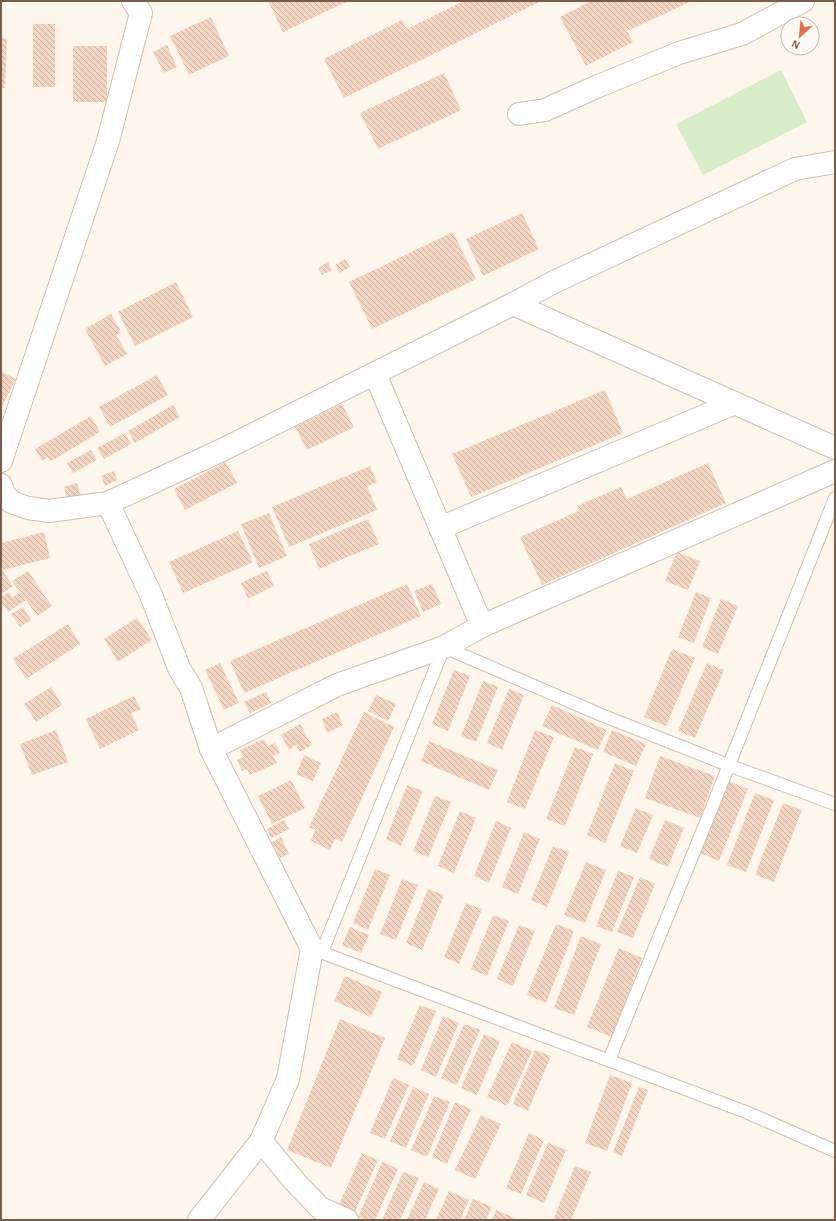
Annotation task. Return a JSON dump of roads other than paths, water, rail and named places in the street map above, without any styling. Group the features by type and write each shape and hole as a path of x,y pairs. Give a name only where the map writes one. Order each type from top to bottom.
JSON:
{"street":[{"path":"1,461 108,141 141,13 133,1"},
{"path":"519,114 545,110 596,87 679,53 742,34 803,1"},
{"path":"1,485 4,494 11,502 28,508 49,510 108,503 222,450 375,374 554,282 795,169 835,162"},
{"path":"513,304 835,448"},
{"path":"375,374 482,626"},
{"path":"440,528 735,404"},
{"path":"210,749 337,685 444,647 482,626 835,472"},
{"path":"108,503 151,595 179,668 191,688 210,749 317,950 288,1079 261,1141 199,1220"},
{"path":"261,1141 296,1183 320,1208 347,1220"}],"lane":[{"path":"608,1060 712,810 728,765 835,498"},
{"path":"835,804 728,765 599,714 444,647 317,950 746,1112 835,1151"}]}
